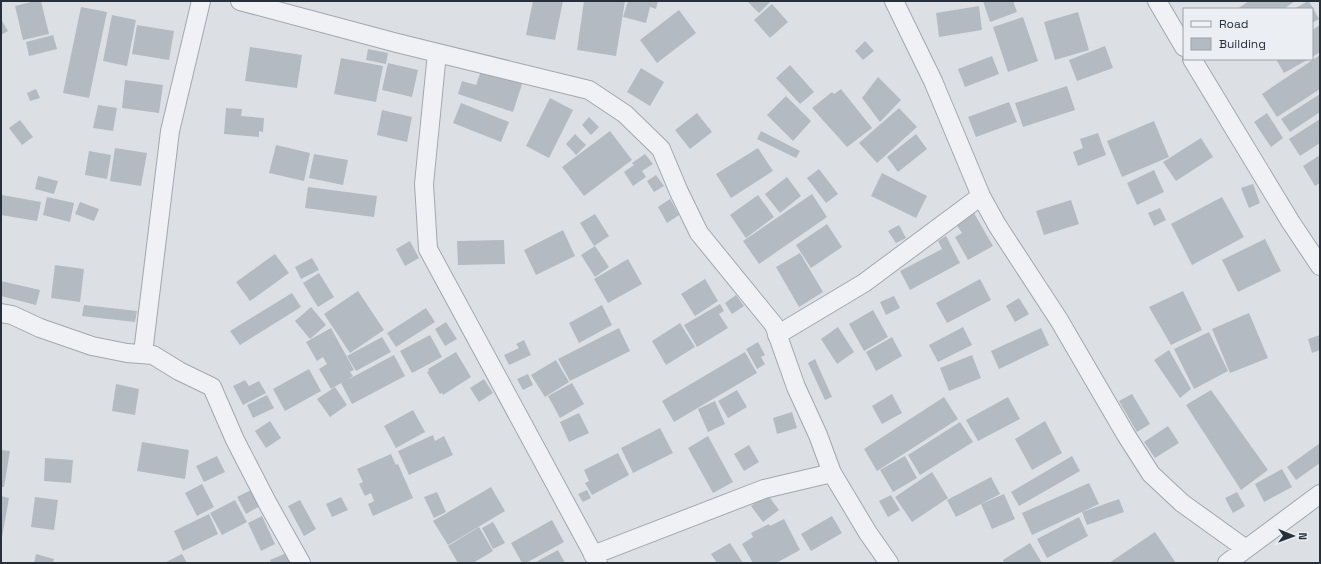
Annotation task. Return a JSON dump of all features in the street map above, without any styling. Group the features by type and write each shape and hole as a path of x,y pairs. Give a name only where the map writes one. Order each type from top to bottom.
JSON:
{"street":[{"path":"143,354 170,131 201,1"},
{"path":"240,1 437,53 589,90 625,114 661,149 679,192 699,233 774,325 796,387 818,435 832,473 888,563"},
{"path":"894,1 933,81 981,196 997,225 1059,320 1126,435 1151,474 1182,503 1246,549"},
{"path":"1157,1 1183,45"},
{"path":"437,53 424,184 428,249 596,559 764,489 832,473"},
{"path":"1193,60 1290,221 1320,266"},
{"path":"777,335 864,283 981,196"},
{"path":"1,313 12,315 40,328 92,346 127,353 152,355 212,387 235,440 301,563"},
{"path":"1227,563 1320,494"}],"building":[{"path":"41,1 49,34 23,40 15,6"},
{"path":"533,1 563,1 555,40 526,35"},
{"path":"584,1 625,1 616,56 577,50"},
{"path":"628,1 658,1 656,9 650,7 646,23 623,17"},
{"path":"747,1 771,1 759,13"},
{"path":"983,1 1013,1 1017,12 990,22"},
{"path":"1249,1 1295,1 1285,8 1238,8"},
{"path":"1309,1 1313,8 1296,8"},
{"path":"772,4 788,22 770,38 754,20"},
{"path":"979,6 982,30 939,37 936,13"},
{"path":"81,7 107,12 89,98 63,93"},
{"path":"1313,8 1319,19 1313,22"},
{"path":"679,10 696,33 657,63 640,40"},
{"path":"1078,12 1089,50 1055,60 1044,22"},
{"path":"112,15 136,20 127,66 103,61"},
{"path":"1023,17 1038,61 1008,72 993,27"},
{"path":"1,19 8,31 1,35"},
{"path":"137,25 174,31 169,60 132,54"},
{"path":"1320,25 1320,52 1313,56 1313,29"},
{"path":"53,35 57,49 29,56 26,42"},
{"path":"865,41 874,51 863,60 855,51"},
{"path":"1105,46 1113,68 1077,81 1069,60"},
{"path":"250,47 302,55 297,88 245,81"},
{"path":"368,49 388,53 386,64 366,60"},
{"path":"1320,55 1320,89 1277,117 1262,94"},
{"path":"992,56 999,74 965,87 958,69"},
{"path":"341,58 383,66 376,102 334,94"},
{"path":"1277,60 1307,60 1284,73"},
{"path":"388,63 418,70 412,97 382,90"},
{"path":"790,65 814,92 800,104 776,78"},
{"path":"482,68 523,81 513,112 458,94 462,81 476,85"},
{"path":"641,68 664,82 650,106 627,92"},
{"path":"878,77 901,100 880,122 862,98"},
{"path":"125,80 163,85 159,113 122,108"},
{"path":"1067,86 1075,110 1023,127 1015,103"},
{"path":"36,89 40,98 30,101 27,93"},
{"path":"841,89 872,128 847,147 812,108 832,92 834,94"},
{"path":"1320,94 1320,112 1290,132 1281,119"},
{"path":"786,96 811,121 793,141 767,115"},
{"path":"550,98 573,110 549,158 526,146"},
{"path":"1009,102 1017,122 976,137 968,117"},
{"path":"461,103 509,122 501,142 453,123"},
{"path":"98,105 117,108 113,131 93,128"},
{"path":"226,108 242,109 241,116 264,118 263,132 259,131 259,137 224,134"},
{"path":"899,108 917,127 877,163 859,143"},
{"path":"382,110 412,117 407,142 377,135"},
{"path":"697,113 712,132 690,149 675,130"},
{"path":"1267,113 1283,138 1271,147 1254,122"},
{"path":"589,117 599,127 591,135 582,125"},
{"path":"1320,119 1320,143 1300,156 1289,139"},
{"path":"20,120 33,137 22,145 9,128"},
{"path":"1154,121 1169,157 1122,177 1107,141"},
{"path":"610,131 632,160 584,196 562,167"},
{"path":"761,131 800,151 796,158 757,139"},
{"path":"1098,133 1106,155 1078,166 1073,152 1083,148 1080,139"},
{"path":"575,134 586,145 576,155 566,144"},
{"path":"916,134 927,149 898,172 887,157"},
{"path":"1201,138 1213,157 1176,181 1163,162"},
{"path":"276,145 310,153 304,181 269,173"},
{"path":"115,148 147,153 141,186 110,181"},
{"path":"758,148 773,171 731,198 716,174"},
{"path":"89,151 111,155 107,179 85,175"},
{"path":"314,154 348,160 343,185 309,178"},
{"path":"645,154 653,164 642,171 646,177 633,186 624,172 634,165 632,163"},
{"path":"1320,155 1320,183 1315,186 1303,166"},
{"path":"819,169 838,194 826,203 807,178"},
{"path":"1154,170 1164,192 1137,205 1127,183"},
{"path":"882,173 927,196 916,218 871,196"},
{"path":"656,175 664,186 654,192 647,181"},
{"path":"38,176 58,181 54,194 35,189"},
{"path":"787,177 801,196 780,213 765,194"},
{"path":"1253,184 1260,203 1249,208 1241,188"},
{"path":"308,187 377,196 374,217 305,208"},
{"path":"812,194 827,217 759,264 743,241"},
{"path":"2,195 41,202 37,221 1,215"},
{"path":"758,195 774,217 746,238 730,215"},
{"path":"47,197 74,203 70,222 43,215"},
{"path":"1222,197 1244,237 1192,265 1171,224"},
{"path":"670,199 679,215 667,223 658,207"},
{"path":"1071,200 1079,224 1044,235 1036,211"},
{"path":"80,202 99,209 94,221 75,214"},
{"path":"1160,208 1166,220 1154,226 1148,213"},
{"path":"974,213 993,246 968,260 955,237 962,233 956,224"},
{"path":"595,214 609,236 594,246 580,223"},
{"path":"827,224 842,247 811,268 796,245"},
{"path":"899,225 906,238 896,243 888,231"},
{"path":"563,230 575,256 536,275 524,250"},
{"path":"946,236 960,263 910,290 900,271 942,249 938,241"},
{"path":"1265,239 1281,271 1238,292 1222,260"},
{"path":"504,240 505,264 458,265 457,241"},
{"path":"410,241 419,258 405,266 396,249"},
{"path":"595,246 609,267 595,277 581,255"},
{"path":"800,253 823,292 799,307 776,267"},
{"path":"275,254 289,273 250,301 236,282"},
{"path":"312,258 319,270 301,279 295,267"},
{"path":"628,259 642,284 608,303 594,279"},
{"path":"55,265 84,269 80,302 51,298"},
{"path":"319,273 334,297 318,307 303,283"},
{"path":"705,279 718,301 695,316 681,294"},
{"path":"980,279 991,300 947,323 936,303"},
{"path":"1,281 40,290 36,305 1,296"},
{"path":"358,291 384,330 350,353 324,314"},
{"path":"1183,291 1202,330 1171,345 1149,307"},
{"path":"292,293 301,307 240,345 230,331"},
{"path":"736,295 744,306 732,314 725,303"},
{"path":"894,296 900,308 886,315 880,302"},
{"path":"1019,298 1029,314 1015,322 1006,306"},
{"path":"720,304 724,311 719,314 728,328 697,347 684,325"},
{"path":"84,305 137,311 135,322 82,316"},
{"path":"602,305 612,325 579,343 569,323"},
{"path":"311,307 326,325 310,339 295,321"},
{"path":"426,308 435,322 396,347 387,333"},
{"path":"873,310 888,337 864,351 849,324"},
{"path":"1249,313 1268,358 1230,373 1212,329"},
{"path":"446,322 457,339 445,346 435,329"},
{"path":"680,323 695,347 666,365 652,341"},
{"path":"838,327 854,352 837,364 821,339"},
{"path":"963,327 972,345 938,362 929,345"},
{"path":"331,328 354,370 350,372 353,376 347,380 394,355 405,376 352,404 341,383 331,389 319,369 327,364 323,357 317,361 306,342"},
{"path":"619,328 630,351 570,381 558,359"},
{"path":"1041,328 1049,345 999,369 991,351"},
{"path":"1209,332 1228,371 1194,389 1174,349"},
{"path":"430,335 442,357 412,373 400,351"},
{"path":"1320,335 1320,350 1312,353 1308,339"},
{"path":"382,337 391,352 356,371 347,356"},
{"path":"892,337 902,356 876,371 866,352"},
{"path":"524,340 531,355 509,365 504,355 519,348 516,344"},
{"path":"758,342 765,355 761,357 765,364 757,369 746,349"},
{"path":"1169,350 1191,389 1180,398 1154,360"},
{"path":"456,352 471,377 443,395 442,393 440,394 427,372 429,371 428,369"},
{"path":"745,352 757,373 674,422 662,401"},
{"path":"972,355 981,378 949,391 940,368"},
{"path":"815,359 832,397 825,400 808,363"},
{"path":"556,360 569,382 545,397 531,375"},
{"path":"309,369 321,391 285,411 273,389"},
{"path":"528,374 533,385 523,390 517,379"},
{"path":"484,379 493,393 479,402 470,388"},
{"path":"245,380 249,386 259,381 266,393 243,405 233,386"},
{"path":"572,383 584,404 560,418 548,396"},
{"path":"116,384 139,389 135,415 112,411"},
{"path":"335,387 347,405 330,417 317,399"},
{"path":"737,390 747,407 728,418 718,401"},
{"path":"1211,390 1268,470 1241,490 1186,405"},
{"path":"892,394 902,413 882,424 872,406"},
{"path":"1132,394 1150,424 1137,432 1119,401"},
{"path":"267,395 274,408 253,418 247,405"},
{"path":"944,397 958,419 877,471 864,449"},
{"path":"1008,397 1020,419 978,441 966,420"},
{"path":"715,401 725,424 708,432 698,409"},
{"path":"413,410 425,432 396,448 384,426"},
{"path":"792,412 797,428 777,434 773,418"},
{"path":"579,413 589,433 569,442 560,422"},
{"path":"270,421 281,438 266,448 255,431"},
{"path":"1045,421 1062,453 1032,470 1015,439"},
{"path":"960,422 973,442 920,475 908,455"},
{"path":"1168,426 1179,443 1155,458 1144,442"},
{"path":"660,428 673,453 633,473 621,448"},
{"path":"433,435 435,441 444,436 453,455 409,475 398,451"},
{"path":"708,436 733,482 713,493 688,448"},
{"path":"142,442 189,450 185,479 137,471"},
{"path":"1320,443 1320,463 1296,480 1287,467"},
{"path":"749,445 759,462 744,471 734,454"},
{"path":"1,450 10,451 4,487 1,487"},
{"path":"618,453 629,475 592,495 585,483 589,481 584,470"},
{"path":"391,454 396,465 398,464 413,498 373,516 368,504 374,501 371,493 365,496 359,484 363,482 357,469"},
{"path":"217,456 225,472 204,482 196,466"},
{"path":"905,456 917,478 893,492 880,470"},
{"path":"1072,456 1080,471 1019,506 1011,492"},
{"path":"45,458 73,460 71,483 44,481"},
{"path":"1282,469 1292,487 1264,502 1255,484"},
{"path":"932,472 948,498 912,522 895,497"},
{"path":"991,477 1000,494 956,517 947,500"},
{"path":"1089,483 1099,504 1032,535 1022,513"},
{"path":"202,484 214,507 197,516 185,493"},
{"path":"491,487 505,511 448,545 433,521"},
{"path":"253,489 262,505 246,514 237,497"},
{"path":"587,490 591,498 583,502 578,494"},
{"path":"437,492 446,512 434,518 424,497"},
{"path":"1237,492 1245,506 1233,513 1225,498"},
{"path":"767,494 779,510 763,522 751,506"},
{"path":"1004,494 1015,519 992,529 981,504"},
{"path":"891,495 900,510 888,517 879,501"},
{"path":"1,496 9,498 2,537 1,537"},
{"path":"35,497 58,500 54,530 31,527"},
{"path":"341,497 348,510 332,517 326,504"},
{"path":"1119,499 1124,512 1087,525 1082,512"},
{"path":"235,500 247,522 222,535 210,513"},
{"path":"300,500 316,529 304,536 288,506"},
{"path":"209,514 218,534 183,551 174,531"},
{"path":"262,516 275,544 261,551 248,523"},
{"path":"832,516 842,533 811,551 801,534"},
{"path":"1079,517 1088,536 1047,558 1037,539"},
{"path":"784,519 800,550 776,563 753,563 742,544 753,537 751,533 769,524 770,526"},
{"path":"552,520 564,542 526,563 522,563 511,543"},
{"path":"493,522 505,543 493,549 482,528"},
{"path":"479,527 493,551 473,563 458,563 448,546"},
{"path":"1155,532 1176,563 1109,563"},
{"path":"730,543 743,563 717,563 711,554"},
{"path":"1030,543 1042,563 1004,563 1003,560"},
{"path":"558,550 565,563 534,563"},
{"path":"289,552 294,563 271,563 270,560"},
{"path":"36,554 54,559 53,563 34,563"},
{"path":"182,554 187,563 164,563"}]}
